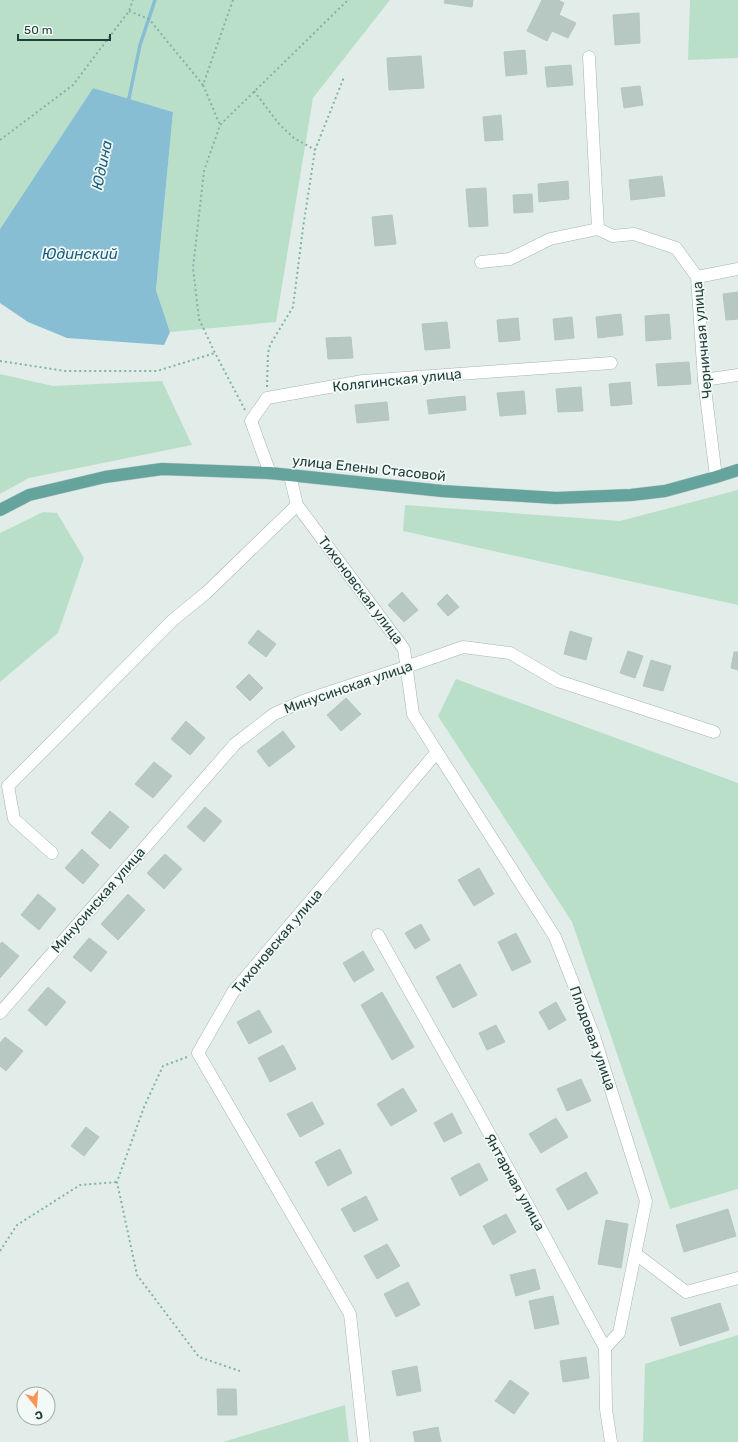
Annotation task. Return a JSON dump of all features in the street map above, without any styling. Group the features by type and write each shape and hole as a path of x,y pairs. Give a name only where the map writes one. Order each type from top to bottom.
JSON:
{"main road":[{"name":"улица Елены Стасовой","path":"0,510 29,495 105,477 162,469 270,473 442,491 556,498 631,495 665,491 738,470"}],"street":[{"path":"481,262 510,259 550,239 598,229 589,57"},
{"name":"Черничная улица","path":"598,229 613,236 634,234 676,248 697,277 704,380 716,477"},
{"path":"697,277 738,269"},
{"name":"Колягинская улица","path":"267,398 363,381 611,363"},
{"path":"704,380 738,375"},
{"path":"267,398 250,421 270,473"},
{"name":"Тихоновская улица","path":"198,1053 233,992 437,752 413,714 404,649 297,504 290,476"},
{"path":"52,853 14,818 8,786 174,619 206,593 297,504"},
{"name":"Минусинская улица","path":"0,1013 236,744 274,714 303,701 464,647 510,653 558,681 714,732"},
{"name":"Плодовая улица","path":"437,752 554,937 594,1036 646,1201 619,1333 605,1348"},
{"name":"Янтарная улица","path":"378,935 605,1348 606,1409 611,1442"},
{"path":"198,1053 350,1314 364,1442"},
{"path":"636,1254 686,1292 738,1278"}],"path":[{"path":"0,140 73,85 129,11 132,0"},
{"path":"203,85 233,0"},
{"path":"250,421 199,319 193,268 204,171 220,125 348,0"},
{"path":"129,11 149,19 203,85 220,125"},
{"path":"267,398 268,353 270,345 293,307 314,150 344,77"},
{"path":"254,91 279,124 294,138 314,150"},
{"path":"0,361 66,371 157,370 215,353"},
{"path":"198,1053 163,1066 144,1107 117,1182 137,1275 199,1357 240,1371"},
{"path":"0,1251 17,1226 80,1185 117,1182"}],"green space":[{"path":"0,0 390,0 313,98 276,322 170,332 156,290 173,112 93,88 0,229"},
{"path":"690,0 738,0 738,58 688,60"},
{"path":"0,374 53,386 162,381 192,445 29,478 0,494"},
{"path":"738,490 738,605 403,531 405,505 620,521"},
{"path":"43,512 57,513 84,558 58,633 0,682 0,533"},
{"path":"456,679 738,783 738,1189 670,1209 572,922 438,716"},
{"path":"738,1335 738,1442 643,1442 645,1364"},
{"path":"345,1405 349,1442 223,1442"}],"water":[{"name":"Юдинский","path":"93,88 173,112 156,290 170,332 164,345 67,338 28,322 0,303 0,229"}],"building":[{"path":"445,0 473,0 472,7 444,3"},
{"path":"542,0 558,0 564,3 559,15 576,23 568,38 552,31 547,41 527,31"},
{"path":"639,13 640,43 615,45 613,15"},
{"path":"525,50 527,74 506,76 504,52"},
{"path":"421,56 424,88 389,90 387,58"},
{"path":"571,65 573,85 547,87 545,67"},
{"path":"640,86 643,105 624,108 621,88"},
{"path":"501,115 503,140 485,141 483,117"},
{"path":"662,176 665,196 631,200 629,180"},
{"path":"568,181 569,199 539,202 538,184"},
{"path":"486,188 488,226 469,227 466,189"},
{"path":"532,194 533,212 514,213 513,195"},
{"path":"392,215 396,244 375,246 372,217"},
{"path":"738,292 738,319 726,320 723,294"},
{"path":"621,314 623,335 598,338 596,317"},
{"path":"669,314 671,339 646,341 645,316"},
{"path":"572,317 574,338 555,340 553,319"},
{"path":"518,318 520,340 499,342 497,320"},
{"path":"447,322 450,348 425,350 422,324"},
{"path":"351,337 353,358 328,359 326,338"},
{"path":"689,362 691,384 658,386 656,364"},
{"path":"630,382 632,404 611,406 609,384"},
{"path":"581,387 583,411 558,412 556,389"},
{"path":"524,391 526,414 500,416 497,393"},
{"path":"465,396 466,410 429,414 427,400"},
{"path":"387,402 389,420 357,423 355,405"},
{"path":"402,592 418,610 404,622 388,605"},
{"path":"447,594 459,607 448,616 437,604"},
{"path":"258,630 276,644 266,657 248,643"},
{"path":"570,631 592,638 586,660 564,654"},
{"path":"628,651 643,656 635,678 620,673"},
{"path":"734,652 738,652 738,670 731,668"},
{"path":"651,660 671,666 663,691 643,686"},
{"path":"249,674 263,688 250,701 236,687"},
{"path":"346,698 361,714 341,731 327,715"},
{"path":"186,721 205,738 190,755 171,739"},
{"path":"283,731 295,747 269,767 257,751"},
{"path":"154,762 172,776 153,798 135,784"},
{"path":"205,807 222,821 204,842 187,827"},
{"path":"110,811 129,827 110,849 91,833"},
{"path":"82,849 99,865 83,884 65,868"},
{"path":"165,854 182,869 164,889 147,873"},
{"path":"479,868 494,894 474,906 458,880"},
{"path":"38,894 56,909 39,930 21,915"},
{"path":"128,894 145,910 118,940 101,924"},
{"path":"421,924 430,940 415,949 405,933"},
{"path":"516,933 531,962 512,971 498,942"},
{"path":"89,938 107,952 91,972 73,957"},
{"path":"2,942 19,956 0,978 0,944"},
{"path":"363,951 374,970 354,982 343,963"},
{"path":"460,964 477,995 453,1008 436,977"},
{"path":"48,987 66,1002 46,1026 28,1010"},
{"path":"382,992 414,1047 392,1060 361,1005"},
{"path":"556,1002 566,1020 549,1030 539,1012"},
{"path":"259,1010 272,1032 249,1044 237,1022"},
{"path":"496,1025 505,1042 487,1050 479,1033"},
{"path":"5,1037 23,1051 6,1071 0,1066 0,1043"},
{"path":"283,1045 296,1069 270,1082 258,1058"},
{"path":"581,1079 591,1101 567,1111 557,1089"},
{"path":"403,1088 417,1111 391,1126 377,1104"},
{"path":"312,1102 324,1124 300,1137 287,1114"},
{"path":"452,1113 462,1133 444,1142 434,1123"},
{"path":"556,1118 568,1137 541,1153 529,1134"},
{"path":"86,1127 99,1137 84,1156 71,1146"},
{"path":"340,1149 352,1173 328,1186 315,1162"},
{"path":"479,1163 488,1180 460,1196 451,1178"},
{"path":"586,1172 598,1193 568,1210 556,1189"},
{"path":"366,1196 378,1220 354,1232 341,1209"},
{"path":"728,1209 736,1236 684,1252 676,1225"},
{"path":"506,1214 516,1232 493,1245 483,1226"},
{"path":"606,1220 628,1224 621,1268 598,1264"},
{"path":"387,1244 400,1266 377,1279 364,1256"},
{"path":"535,1269 540,1289 516,1296 510,1275"},
{"path":"408,1282 420,1305 396,1317 384,1294"},
{"path":"553,1296 559,1324 535,1329 529,1301"},
{"path":"720,1303 729,1330 680,1346 671,1318"},
{"path":"586,1357 589,1378 563,1382 560,1361"},
{"path":"417,1366 421,1391 397,1396 392,1371"},
{"path":"510,1380 529,1393 514,1414 495,1401"},
{"path":"217,1389 236,1389 237,1415 218,1415"},
{"path":"438,1427 441,1442 415,1442 413,1432"}],"waterway":[{"name":"Юдина","path":"128,103 140,45 155,0"}]}
